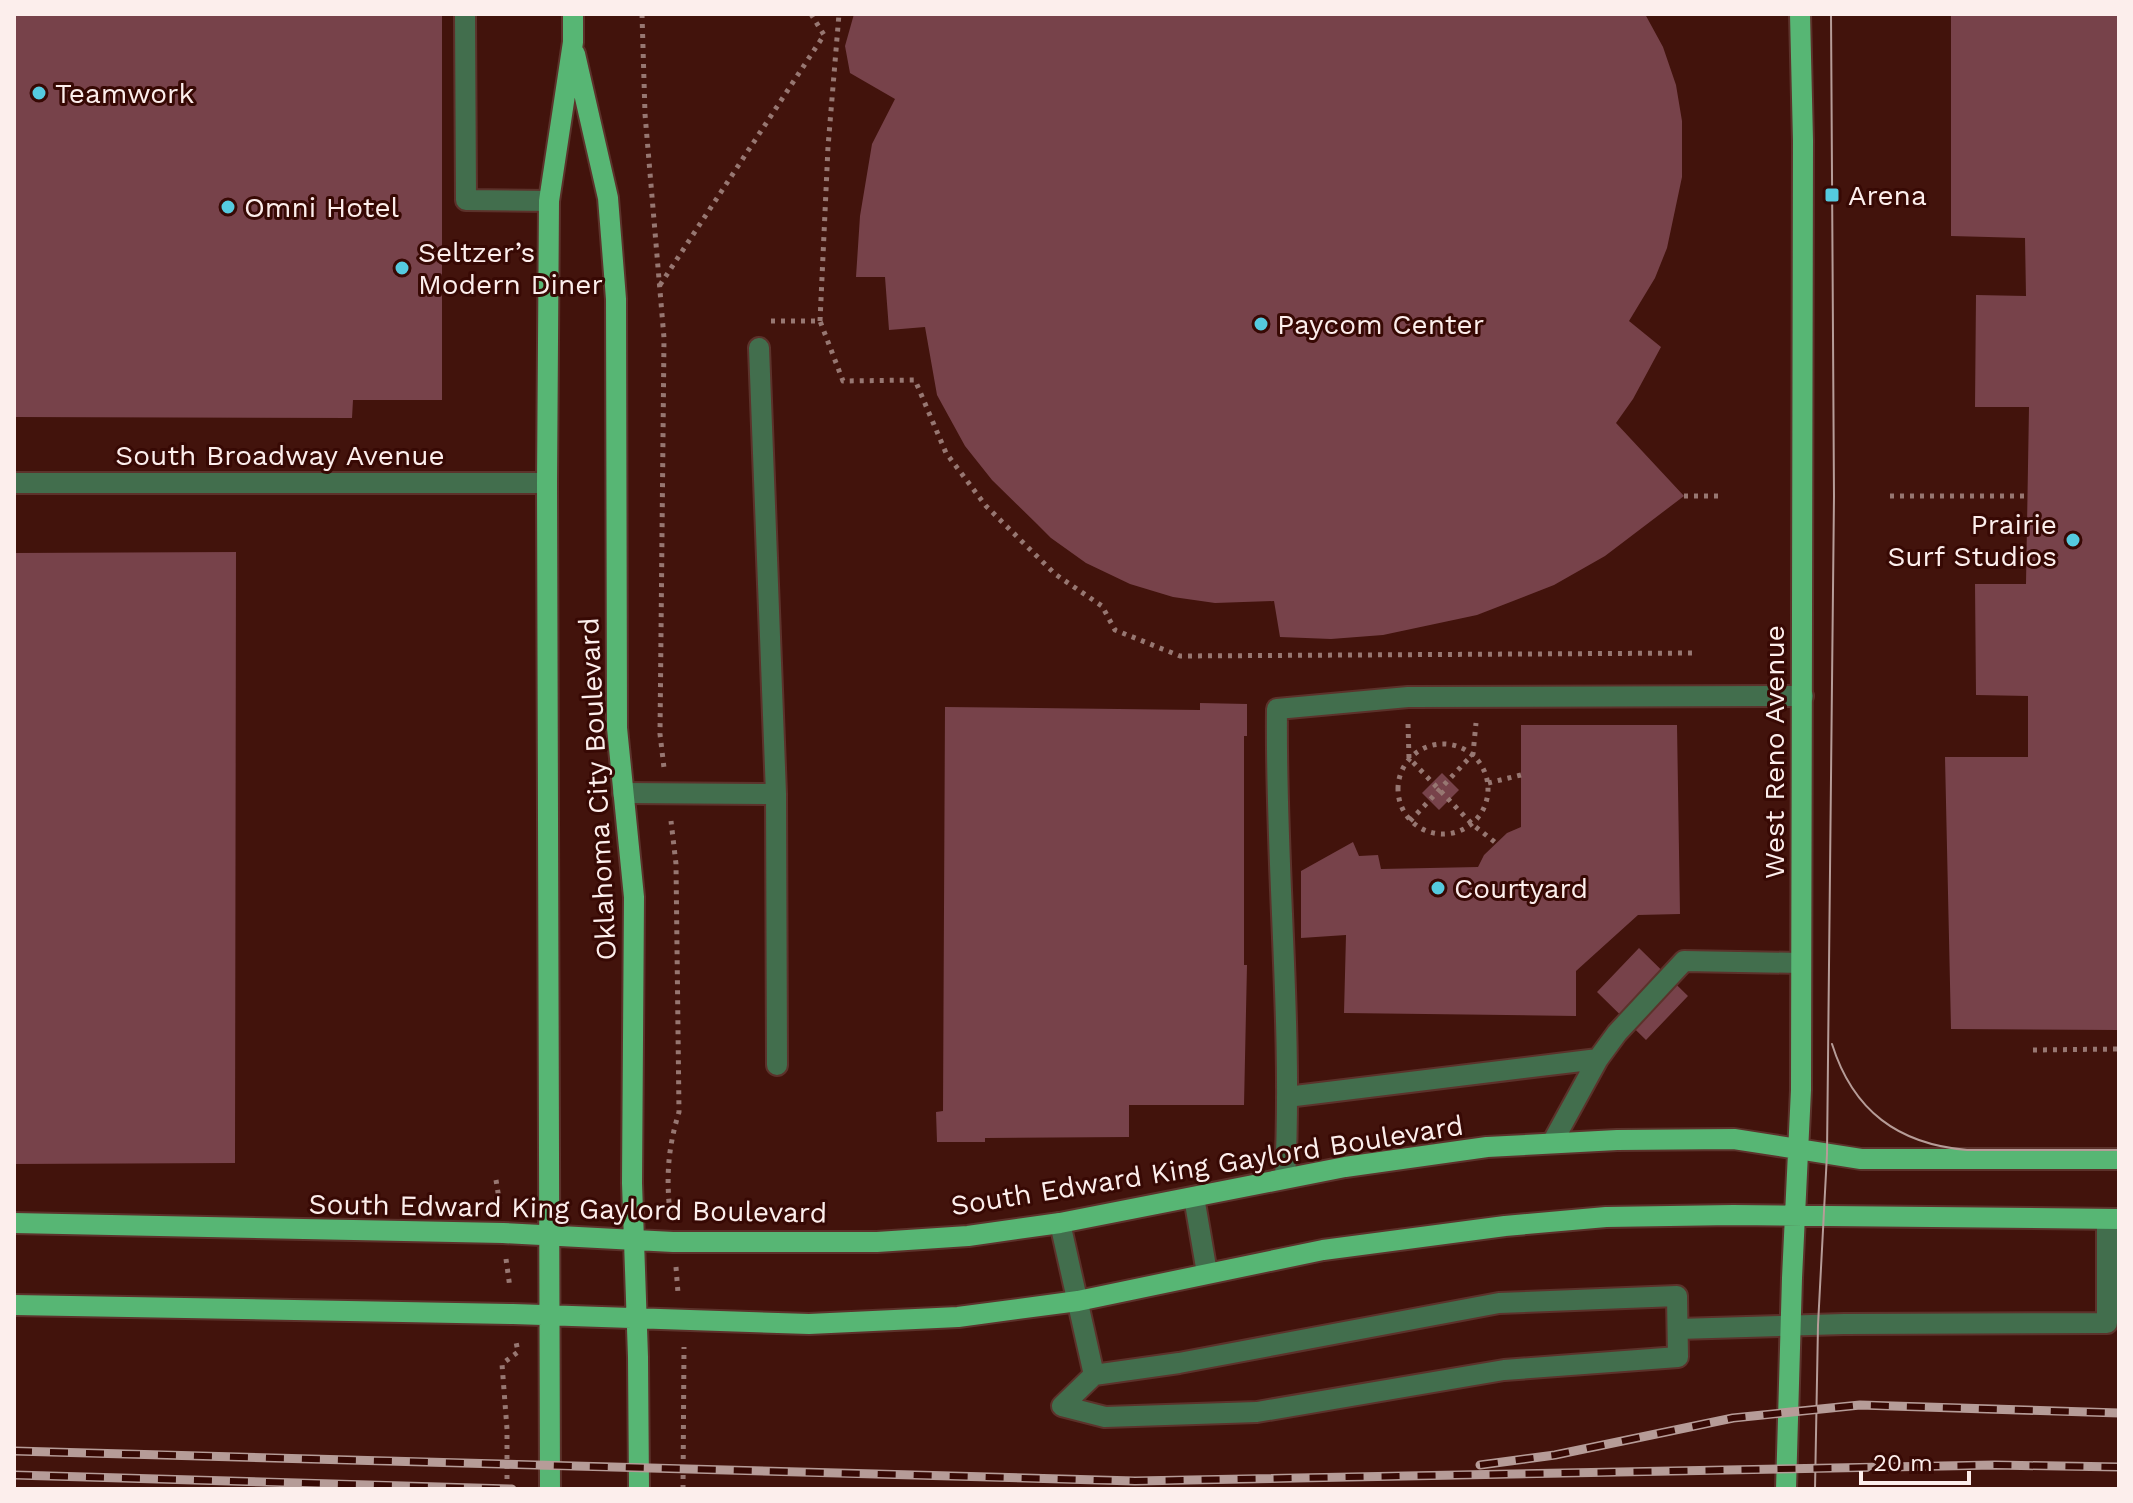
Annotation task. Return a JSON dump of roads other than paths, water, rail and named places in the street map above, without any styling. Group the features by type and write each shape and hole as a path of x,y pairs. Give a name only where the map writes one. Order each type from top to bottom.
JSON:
{"main road":[{"name":"Oklahoma City Boulevard","path":"550,1489 549,201 573,42 573,14"},
{"name":"West Reno Avenue","path":"1786,1489 1790,1326 1800,1150 1803,141 1800,14"},
{"name":"Oklahoma City Boulevard","path":"573,42 608,198 616,299 617,728 634,897 632,1183 639,1489"},
{"name":"South Edward King Gaylord Boulevard","path":"14,1223 503,1233 686,1242 877,1242 968,1236 1060,1223 1285,1178 1461,1150 1552,1143 1734,1139 1861,1159 2119,1159"},
{"path":"14,1305 513,1314 809,1324 958,1317 1078,1301 1323,1250 1505,1226 1606,1217 2113,1219"}],"street":[{"path":"465,14 466,200 549,201"},
{"path":"759,348 776,794 777,1065"},
{"name":"South Broadway Avenue","path":"14,483 547,483"},
{"path":"1285,1178 1287,1097 1276,779 1277,709 1408,697 1803,696"},
{"path":"623,793 776,794"},
{"path":"1552,1143 1598,1059 1617,1033 1684,961 1801,963"},
{"path":"1287,1097 1598,1059"},
{"path":"1194,1197 1207,1273"},
{"path":"1678,1329 2107,1323 2113,1219"},
{"path":"1060,1223 1094,1375"},
{"path":"1677,1296 1678,1357 1504,1370 1257,1412 1105,1417 1062,1406 1094,1375 1179,1363 1499,1303 1677,1296"}],"tram line":[{"path":"1815,1489 1818,1325 1827,1154 1834,496 1831,14"},
{"path":"1832,1044 1852,1088 1866,1105 1882,1120 1920,1140 1967,1150 2119,1150"}],"railway":[{"path":"1480,1465 1555,1455 1733,1418 1860,1405 2119,1413"},
{"path":"14,1451 1135,1481 1995,1465 2119,1467"},
{"path":"14,1475 512,1489"}],"place":[{"name":"Teamwork","path":"39,93"},
{"name":"Arena","path":"1832,195"},
{"name":"Omni Hotel","path":"228,207"},
{"name":"Seltzer’s Modern Diner","path":"402,268"},
{"name":"Paycom Center","path":"1261,324"},
{"name":"Prairie Surf Studios","path":"2073,540"},
{"name":"Courtyard","path":"1438,888"}]}
